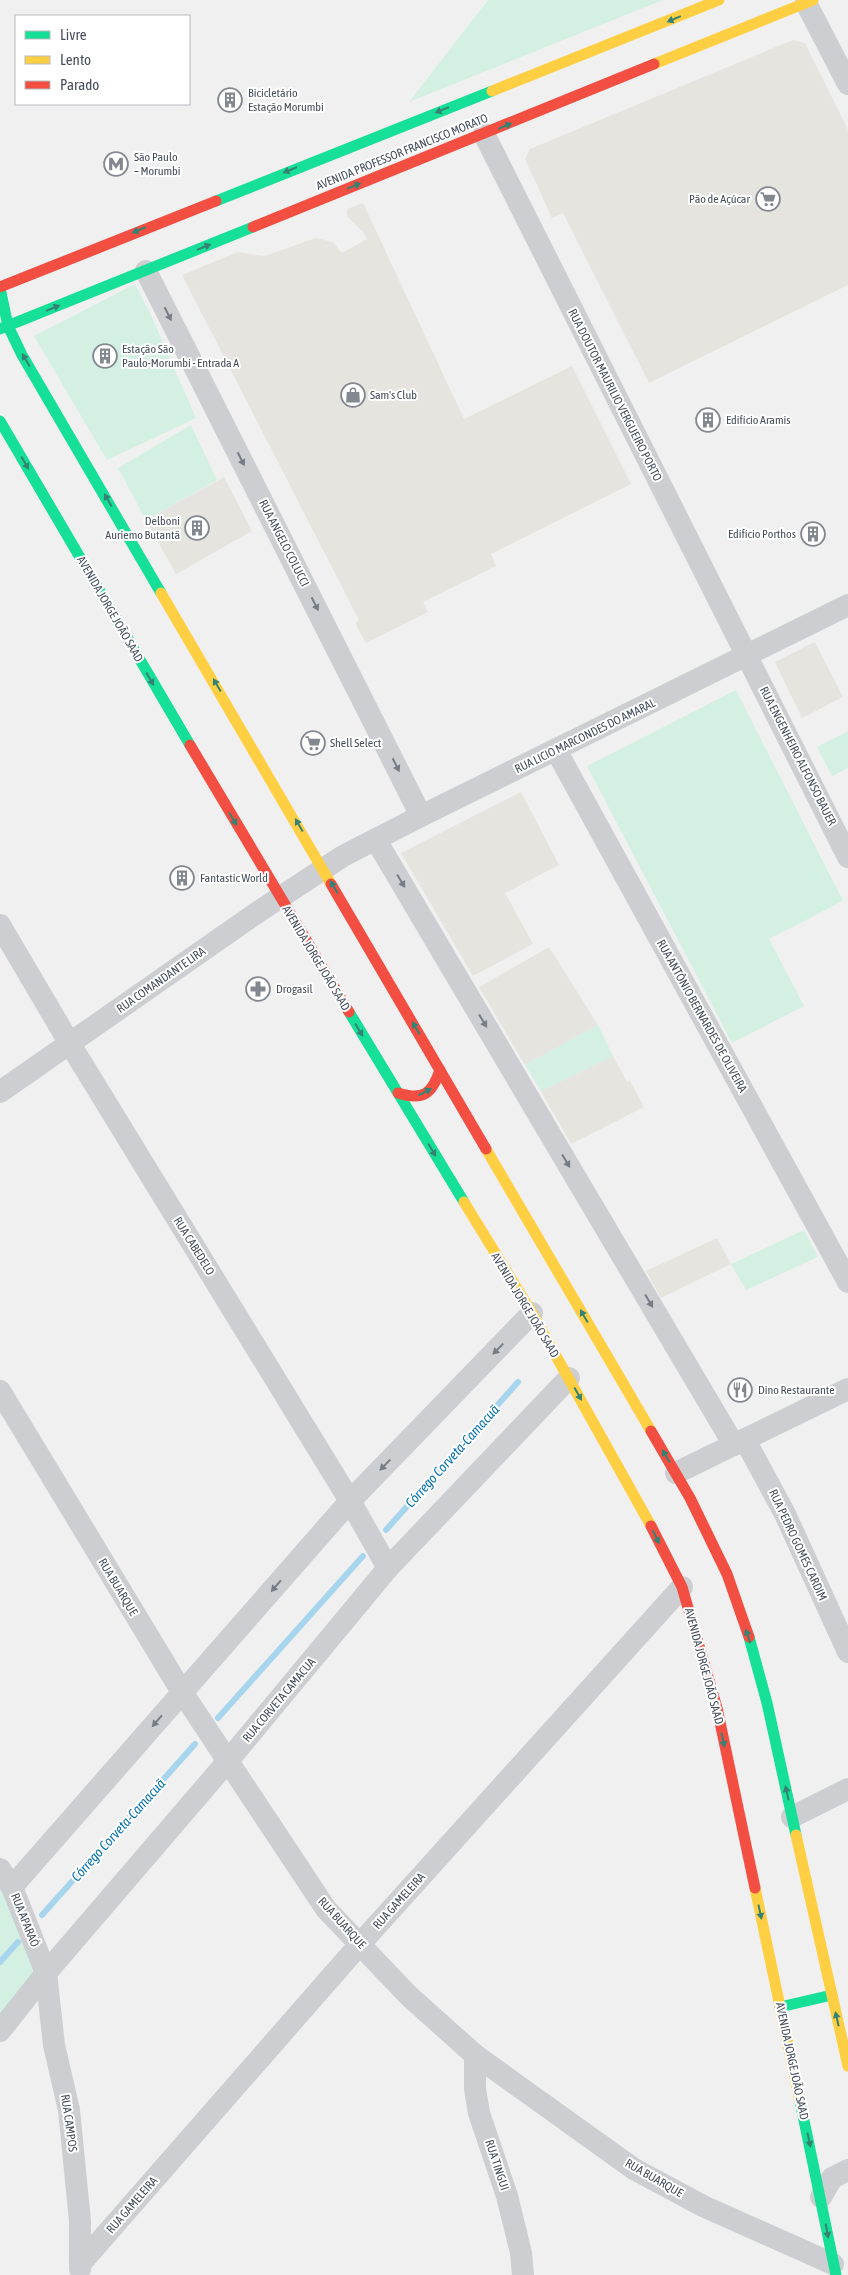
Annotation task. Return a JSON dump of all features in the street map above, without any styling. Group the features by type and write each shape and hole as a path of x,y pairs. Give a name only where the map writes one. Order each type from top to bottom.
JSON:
{"main road":[{"name":"AVENIDA PROFESSOR FRANCISCO MORATO","path":"0,288 719,0"},
{"name":"AVENIDA PROFESSOR FRANCISCO MORATO","path":"4,327 810,1"},
{"path":"0,288 4,327 22,354 440,1070 454,1104 690,1498 726,1574 748,1638 767,1703 848,2066"},
{"name":"AVENIDA JORGE JOÃO SAAD","path":"0,421 280,898 398,1093 422,1125 532,1314 651,1526 682,1587 717,1708 821,2198 834,2269"},
{"path":"398,1093 421,1096 430,1092 435,1086 440,1070"},
{"path":"780,2007 832,1996"}],"street":[{"path":"810,1 848,84"},
{"name":"RUA DOUTOR MAURILIO VERGUEIRO PORTO","path":"484,134 747,655"},
{"name":"RUA ANGELO COLUCCI","path":"146,271 421,816"},
{"name":"RUA LICIO MARCONDES DO AMARAL","path":"322,868 421,816 848,605"},
{"name":"RUA ENGENHEIRO ALFONSO BAUER","path":"747,655 848,856"},
{"name":"RUA ANTÔNIO BERNARDES DE OLIVEIRA","path":"556,750 848,1282"},
{"path":"376,840 740,1442"},
{"name":"RUA COMANDANTE LIRA","path":"0,1092 322,868"},
{"name":"RUA CABEDELO","path":"0,925 70,1044 350,1501 388,1568"},
{"path":"6,1878 182,1692 350,1501 532,1314"},
{"name":"RUA CORVETA CAMACUA","path":"0,2032 46,1973 388,1568 568,1378"},
{"path":"676,1474 848,1389"},
{"name":"RUA BUARQUE","path":"0,1391 226,1762 326,1909 409,1996 475,2055 634,2169 703,2206 834,2269"},
{"name":"RUA PEDRO GOMES CARDIM","path":"740,1442 785,1514 848,1652"},
{"name":"RUA GAMELEIRA","path":"80,2269 360,1944 682,1587"},
{"path":"792,1817 848,1789"},
{"name":"RUA APARAÓ","path":"6,1878 46,1973"},
{"name":"RUA CAMPOS","path":"46,1973 54,2045 69,2110 80,2221 80,2269"},
{"name":"RUA TINGUI","path":"475,2055 475,2089 479,2113 507,2196 523,2275"},
{"path":"821,2198 832,2178 848,2170"}],"shaded area":[{"path":"793,40 805,43 848,130 848,285 649,383 563,213 552,218 525,159 530,149"},
{"name":"Sam's Club","path":"363,203 464,419 572,366 631,484 491,554 496,566 423,602 428,612 366,643 357,627 356,623 359,620 182,275 238,252 265,256 316,238 333,242 342,253 367,239 363,232 347,216 347,209"},
{"path":"224,477 252,531 176,574 146,520"},
{"path":"815,642 843,697 802,718 775,662"},
{"path":"521,792 559,865 505,893 533,944 473,976 401,853"},
{"path":"549,947 598,1025 525,1065 479,987"},
{"path":"613,1056 627,1082 630,1081 644,1107 571,1144 541,1091"},
{"path":"717,1238 731,1264 661,1298 646,1271"}],"green space":[{"path":"488,0 663,0 409,102"},
{"path":"135,284 151,315 196,418 107,460 34,336"},
{"path":"191,425 217,480 146,520 118,468"},
{"path":"736,690 843,901 769,939 804,1006 732,1043 587,766"},
{"path":"848,731 848,768 832,776 817,747"},
{"path":"598,1025 613,1056 541,1091 525,1065"},
{"path":"804,1230 818,1257 746,1290 731,1264"},
{"path":"0,1869 46,1973 0,2031"}],"waterway":[{"name":"Córrego Corveta-Camacuã","path":"386,1530 518,1382"},
{"name":"Córrego Corveta-Camacuã","path":"218,1718 363,1556"},
{"name":"Córrego Corveta-Camacuã","path":"42,1915 195,1744"},
{"name":"Córrego Corveta-Camacuã","path":"0,1962 18,1942"}],"traffic: fast":[{"path":"216,201 492,91"},
{"path":"0,329 253,227"},
{"path":"0,288 8,326 22,355 161,593"},
{"path":"0,421 190,745"},
{"path":"349,1012 464,1202"},
{"path":"749,1637 767,1703 796,1835"},
{"path":"780,2007 832,1995"},
{"path":"800,2101 836,2275"}],"traffic: slow":[{"path":"492,91 719,0"},
{"path":"654,64 813,0"},
{"path":"161,593 331,884"},
{"path":"486,1149 651,1431"},
{"path":"464,1202 532,1313 651,1526"},
{"path":"796,1835 848,2066"},
{"path":"755,1888 800,2101"}],"traffic: jam":[{"path":"253,227 654,64"},
{"path":"0,287 216,201"},
{"path":"190,745 349,1012"},
{"path":"331,884 486,1149"},
{"path":"398,1093 414,1096 425,1094 434,1085 440,1070"},
{"path":"651,1431 690,1498 727,1574 749,1637"},
{"path":"651,1526 682,1587 717,1708 755,1888"}],"place":[{"name":"Bicicletário Estação Morumbi","path":"230,100"},
{"name":"São Paulo – Morumbi","path":"116,164"},
{"name":"Pão de Açúcar","path":"768,199"},
{"name":"Estação São Paulo-Morumbi - Entrada A","path":"105,356"},
{"name":"Sam's Club","path":"353,395"},
{"name":"Edifício Aramis","path":"708,420"},
{"name":"Delboni Auriemo Butantã","path":"197,528"},
{"name":"Edifício Porthos","path":"813,534"},
{"name":"Shell Select","path":"313,743"},
{"name":"Fantastic World","path":"182,878"},
{"name":"Drogasil","path":"258,989"},
{"name":"Dino Restaurante","path":"740,1390"}]}
